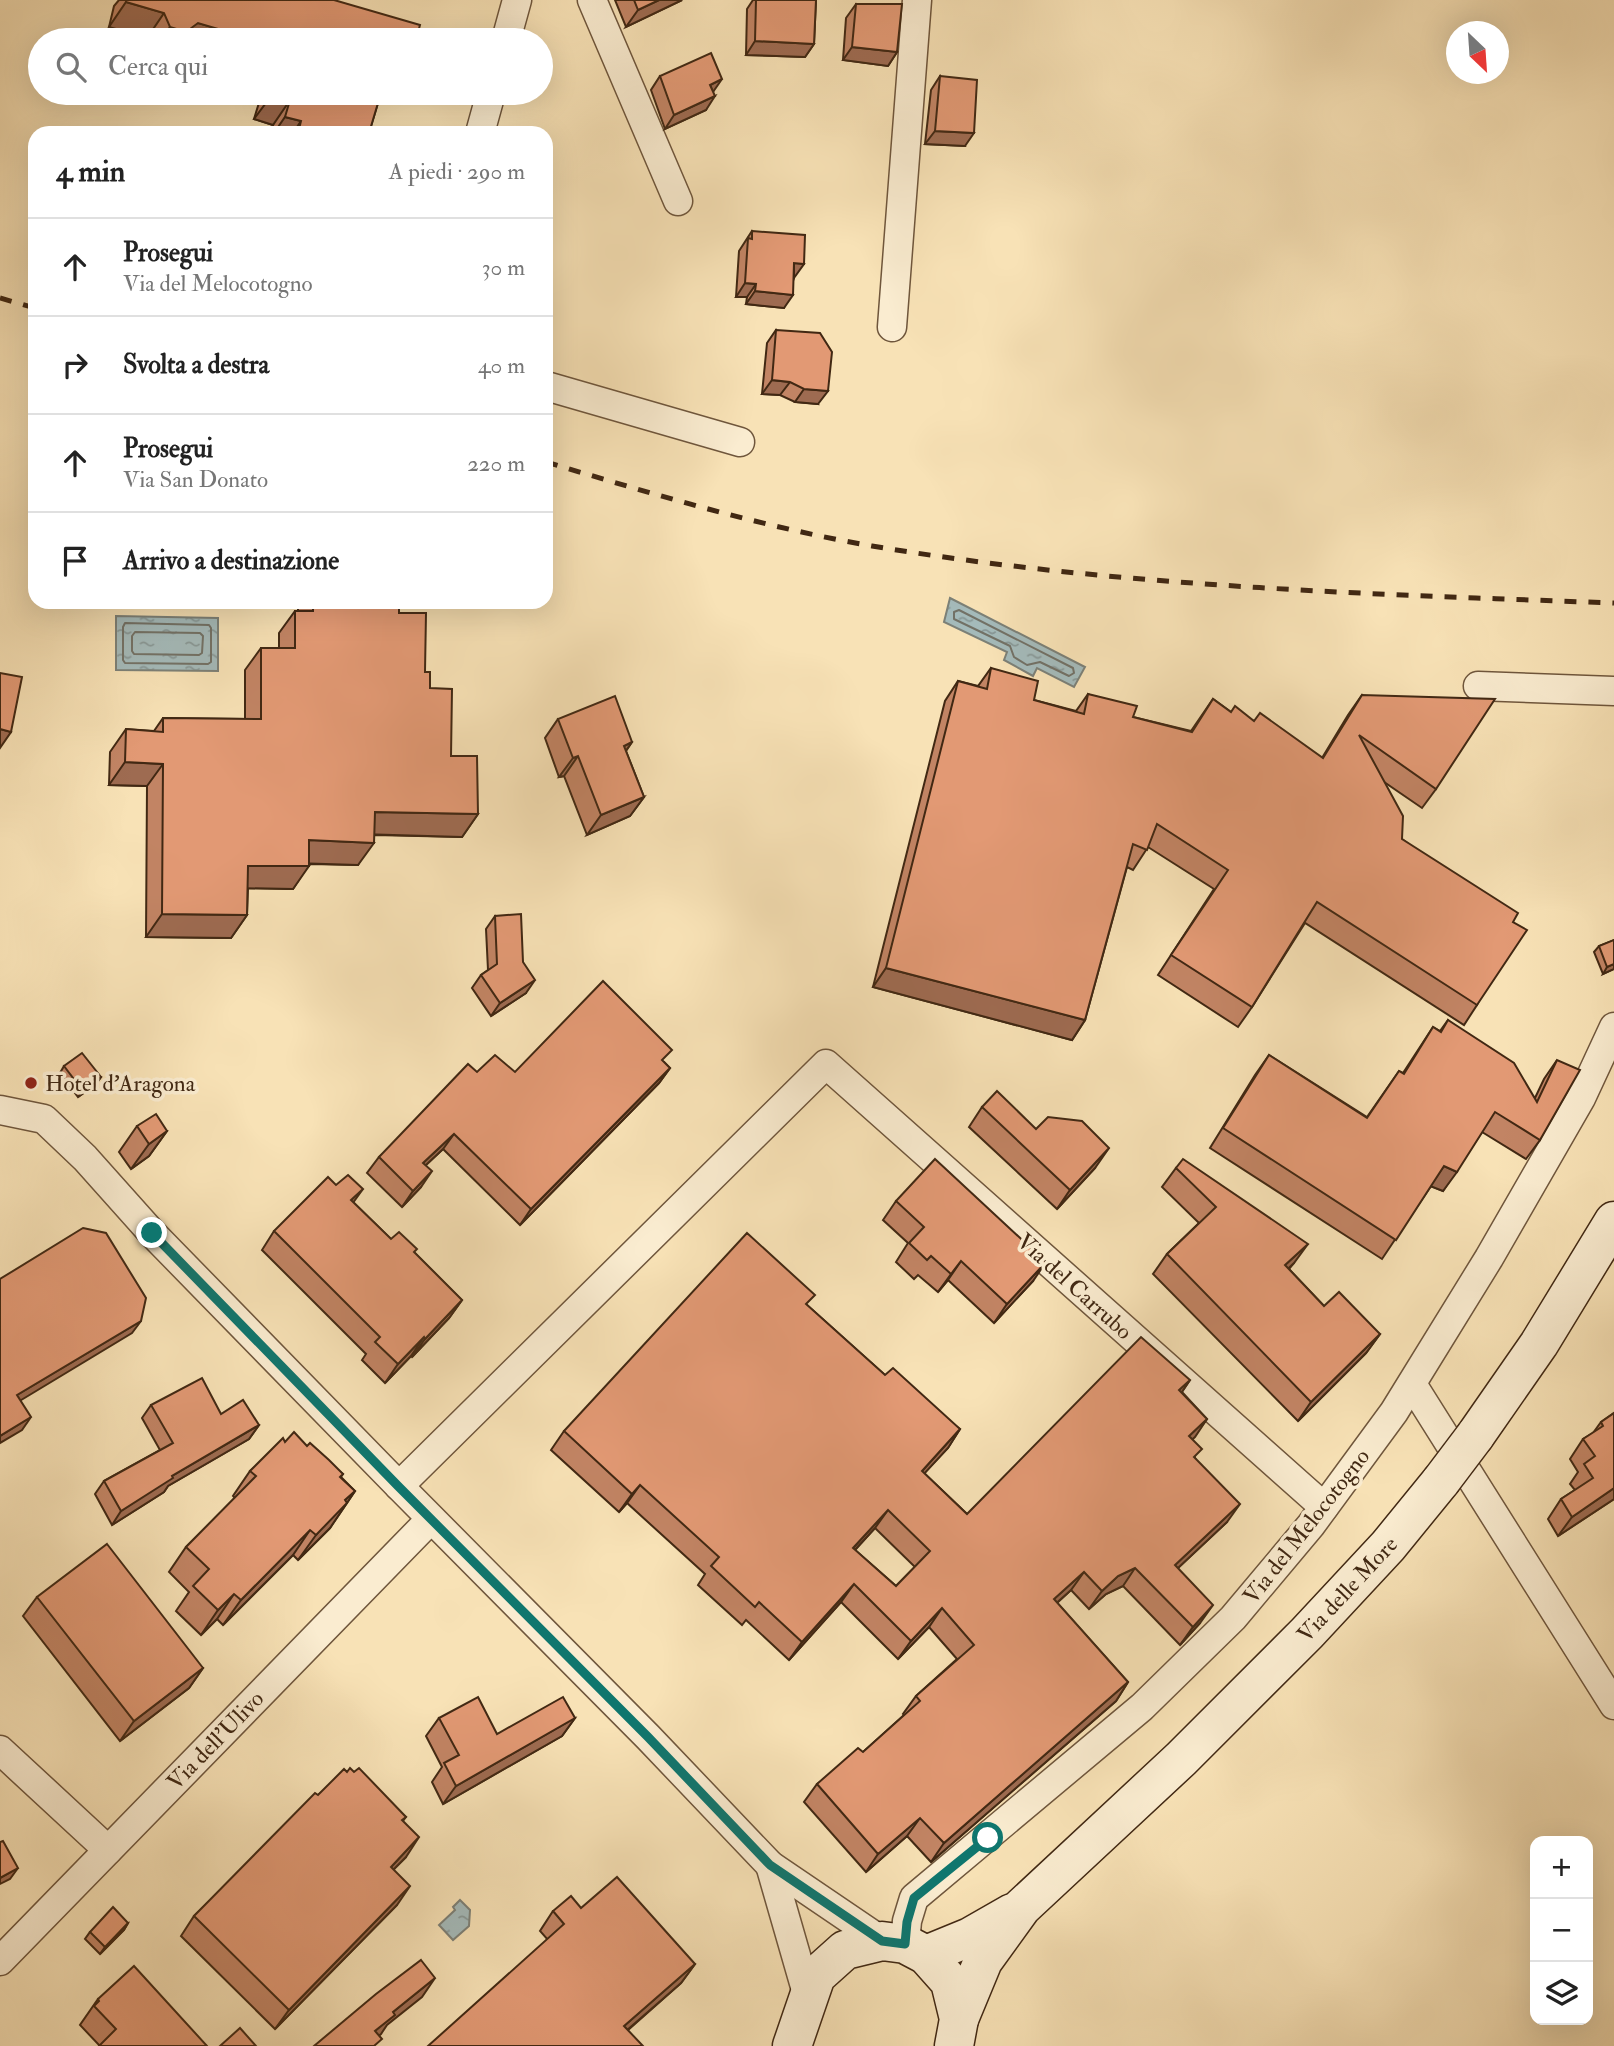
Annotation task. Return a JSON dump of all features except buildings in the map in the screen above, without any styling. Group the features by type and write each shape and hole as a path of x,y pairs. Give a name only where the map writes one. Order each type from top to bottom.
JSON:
{"main road":[{"name":"Via delle More","path":"1022,1907 1181,1759 1307,1633 1388,1546 1475,1436 1539,1344 1614,1221"},
{"path":"798,2031 816,1976 845,1950 905,1947 970,1937 1022,1907"},
{"path":"956,2039 983,1961 1022,1907"},
{"path":"905,1947 950,1982 956,2039"}],"street":[{"path":"509,28 517,0"},
{"path":"592,0 678,201"},
{"path":"892,327 917,0"},
{"path":"482,126 488,105"},
{"path":"553,388 740,442"},
{"path":"1478,686 1614,691"},
{"name":"Via del Melocotogno","path":"905,1947 907,1922 914,1898 1142,1707 1233,1618 1324,1507 1394,1412 1489,1258 1574,1109 1614,1027"},
{"name":"Via del Carrubo","path":"398,1486 826,1064 1324,1507"},
{"path":"0,1110 44,1119 85,1158 152,1233 398,1486 648,1737 770,1865 905,1947"},
{"path":"1412,1384 1614,1705"},
{"name":"Via dell'Ulivo","path":"0,1961 431,1519"},
{"path":"0,1750 108,1850"},
{"path":"770,1865 798,2031"}],"water":[{"path":"950,598 1085,667 1074,687 1037,668 1033,676 1004,660 1007,652 944,622"},
{"path":"116,616 218,618 218,671 116,670"},
{"path":"460,1900 470,1910 469,1926 453,1940 439,1925 455,1910 453,1907"}],"railway":[{"path":"0,298 28,306"},
{"path":"553,464 749,520 872,546 964,560 1149,580 1335,592 1614,603"}],"place":[{"name":"Hotel d'Aragona","path":"31,1083"}],"route":[{"path":"152,1233 398,1486 648,1737 770,1865 882,1941 905,1944 907,1922 914,1898 988,1838"}]}
